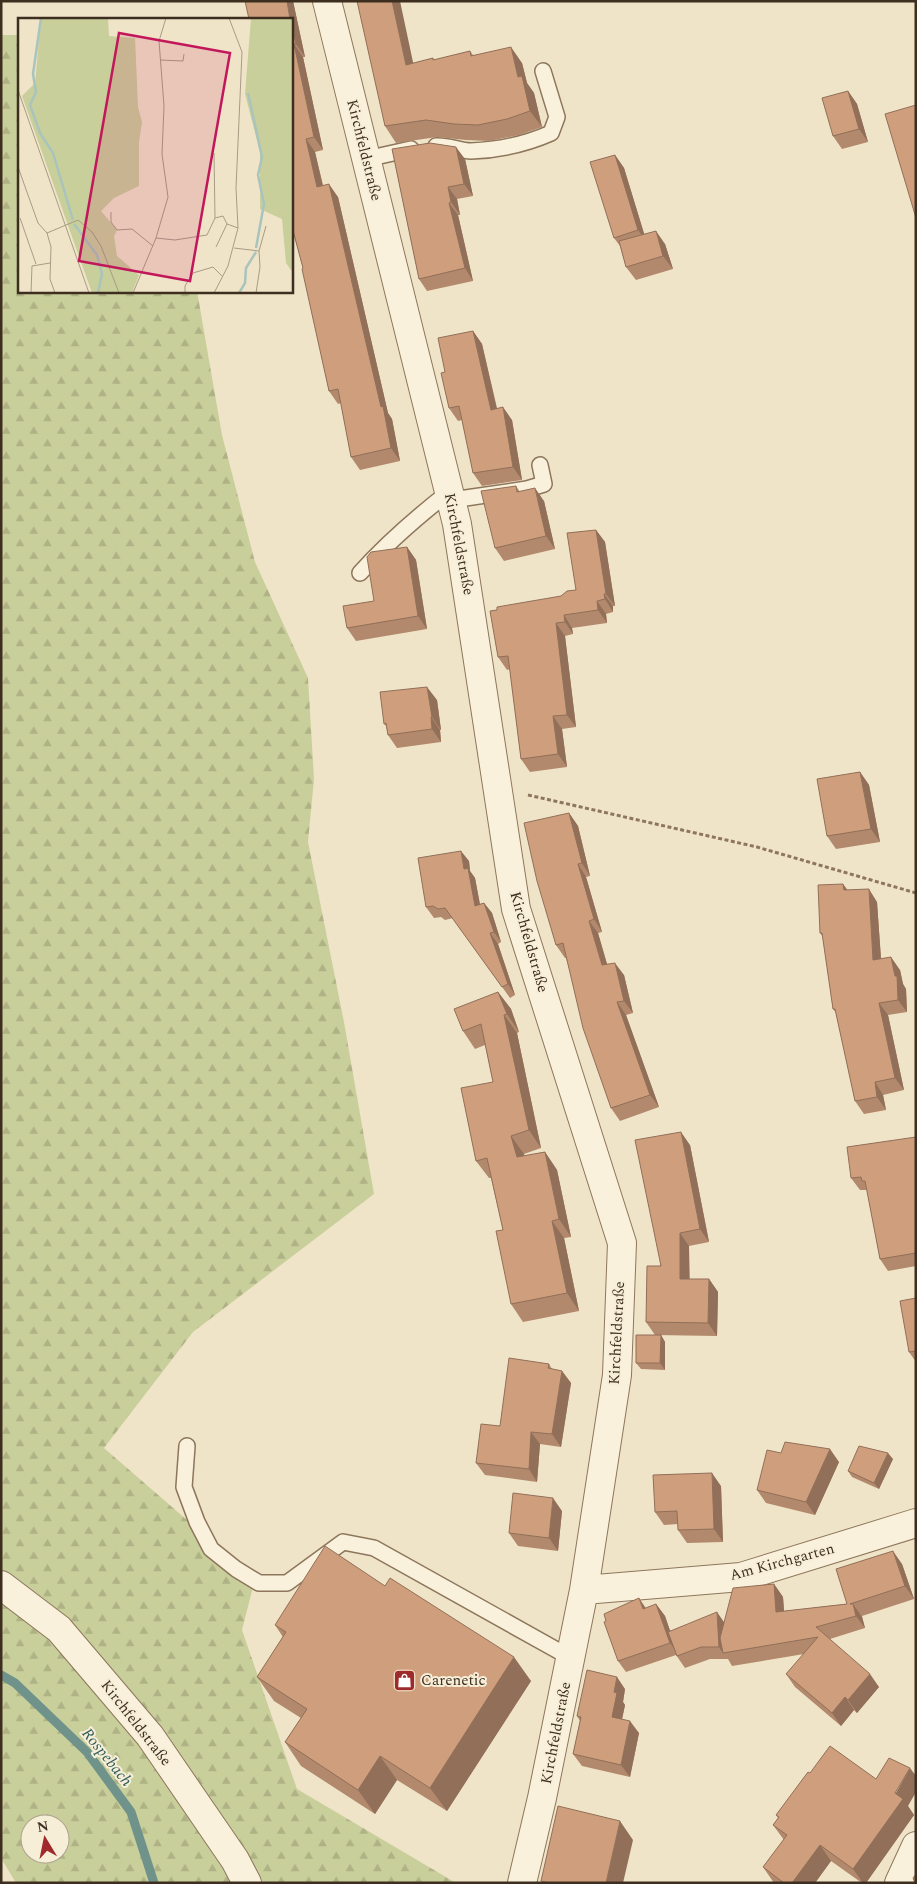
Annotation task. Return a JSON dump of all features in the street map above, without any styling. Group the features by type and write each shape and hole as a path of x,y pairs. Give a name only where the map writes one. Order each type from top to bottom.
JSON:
{"street":[{"name":"Kirchfeldstraße","path":"327,1 457,524 476,615 498,789 516,909 622,1242 617,1374 584,1590 542,1798 522,1883"},
{"name":"Am Kirchgarten","path":"584,1590 741,1577 916,1523"},
{"name":"Kirchfeldstraße","path":"1,1585 59,1629 150,1736 235,1860 246,1883"},
{"path":"899,1883 916,1846"}],"lane":[{"path":"366,159 406,150 440,146 469,151 497,149 532,141 551,133 557,116 543,71"},
{"path":"360,573 379,552 416,518 450,496 527,489 544,484 540,465"},
{"path":"187,1446 184,1487 197,1522 211,1549 236,1569 259,1583 287,1583 342,1542 374,1548 571,1658"}],"path":[{"path":"498,789 538,796 757,847 916,893"}],"green space":[{"path":"1,35 18,35 18,292 197,292 222,435 255,562 308,678 314,779 308,842 344,1022 374,1194 193,1332 104,1448 255,1579 242,1630 297,1789 456,1883 16,1883 1,1858"}],"building":[{"path":"245,1 287,1 290,18 249,18"},
{"path":"357,1 392,1 406,65 470,51 471,56 511,47 518,77 522,76 530,111 507,119 478,125 426,120 385,126"},
{"path":"292,26 314,137 306,139 317,187 329,184 381,407 383,406 391,448 351,457 338,389 329,391 303,268 292,227"},
{"path":"848,91 859,129 833,136 822,98"},
{"path":"916,105 916,218 885,114"},
{"path":"430,143 456,147 464,184 448,187 451,202 449,203 465,268 419,279 392,149"},
{"path":"615,155 638,230 614,238 590,162"},
{"path":"656,231 663,256 626,267 619,241"},
{"path":"473,331 491,410 503,407 513,467 473,473 459,406 449,408 441,373 445,372 438,338"},
{"path":"516,486 517,492 535,488 546,536 495,548 481,491"},
{"path":"596,530 606,594 604,594 605,599 597,601 598,610 564,615 565,622 556,623 567,715 553,716 558,754 521,759 508,656 498,657 490,611 497,610 497,607 561,596 567,591 576,590 567,533"},
{"path":"407,547 418,616 347,628 343,606 374,601 367,557 371,552"},
{"path":"427,687 432,729 388,735 386,723 384,724 380,692"},
{"path":"860,772 871,829 827,836 817,779"},
{"path":"569,813 582,863 578,864 594,919 589,921 602,965 615,963 624,1001 617,1002 650,1095 611,1108 583,1028 563,943 556,945 537,881 524,823"},
{"path":"461,851 464,869 468,868 475,906 484,903 494,932 490,933 508,984 502,987 445,908 426,907 418,858"},
{"path":"843,884 844,890 869,889 873,960 891,957 895,976 897,976 898,1000 879,1003 895,1078 875,1082 877,1097 855,1101 835,1009 833,1009 822,933 820,933 818,885"},
{"path":"498,992 507,1014 504,1015 529,1130 511,1136 517,1157 545,1152 559,1219 552,1221 567,1293 511,1304 496,1231 503,1230 487,1158 476,1161 461,1088 493,1082 481,1024 463,1031 454,1009"},
{"path":"681,1132 700,1229 680,1233 680,1279 709,1279 708,1323 646,1322 647,1266 661,1266 635,1140"},
{"path":"916,1137 916,1253 880,1259 865,1181 862,1181 861,1177 851,1178 847,1147"},
{"path":"916,1298 916,1351 909,1352 900,1301"},
{"path":"636,1335 661,1335 660,1363 636,1363"},
{"path":"509,1358 549,1364 548,1368 562,1371 552,1434 531,1432 529,1469 476,1463 481,1424 500,1426"},
{"path":"785,1442 830,1449 806,1502 757,1490 767,1450 781,1453"},
{"path":"859,1446 888,1453 874,1483 848,1471"},
{"path":"712,1473 714,1529 678,1530 677,1511 655,1512 653,1475"},
{"path":"513,1493 553,1498 549,1538 509,1533"},
{"path":"325,1546 385,1586 390,1578 514,1657 430,1788 380,1756 358,1790 285,1742 307,1709 257,1677 286,1632 275,1625"},
{"path":"893,1551 905,1586 850,1604 853,1604 856,1616 816,1627 870,1674 848,1700 845,1697 832,1713 786,1674 818,1637 723,1653 720,1638 733,1588 774,1584 776,1612 847,1604 836,1569"},
{"path":"639,1598 643,1609 656,1604 670,1643 618,1661 604,1622 606,1621 604,1614"},
{"path":"717,1612 719,1647 701,1647 677,1656 668,1632"},
{"path":"587,1670 617,1677 614,1692 617,1693 612,1717 630,1721 621,1765 573,1754 581,1717 577,1716"},
{"path":"830,1746 876,1779 889,1758 910,1768 895,1793 903,1799 853,1869 820,1845 792,1883 784,1883 763,1867 787,1835 773,1825 779,1817 776,1815"},
{"path":"558,1806 620,1821 606,1883 549,1883 541,1881"},
{"path":"916,1874 916,1883 915,1883 913,1878"}],"waterway":[{"name":"Rospebach","path":"1,1675 15,1683 87,1752 131,1812 154,1883"}],"place":[{"name":"Carenetic","path":"405,1680"}]}
